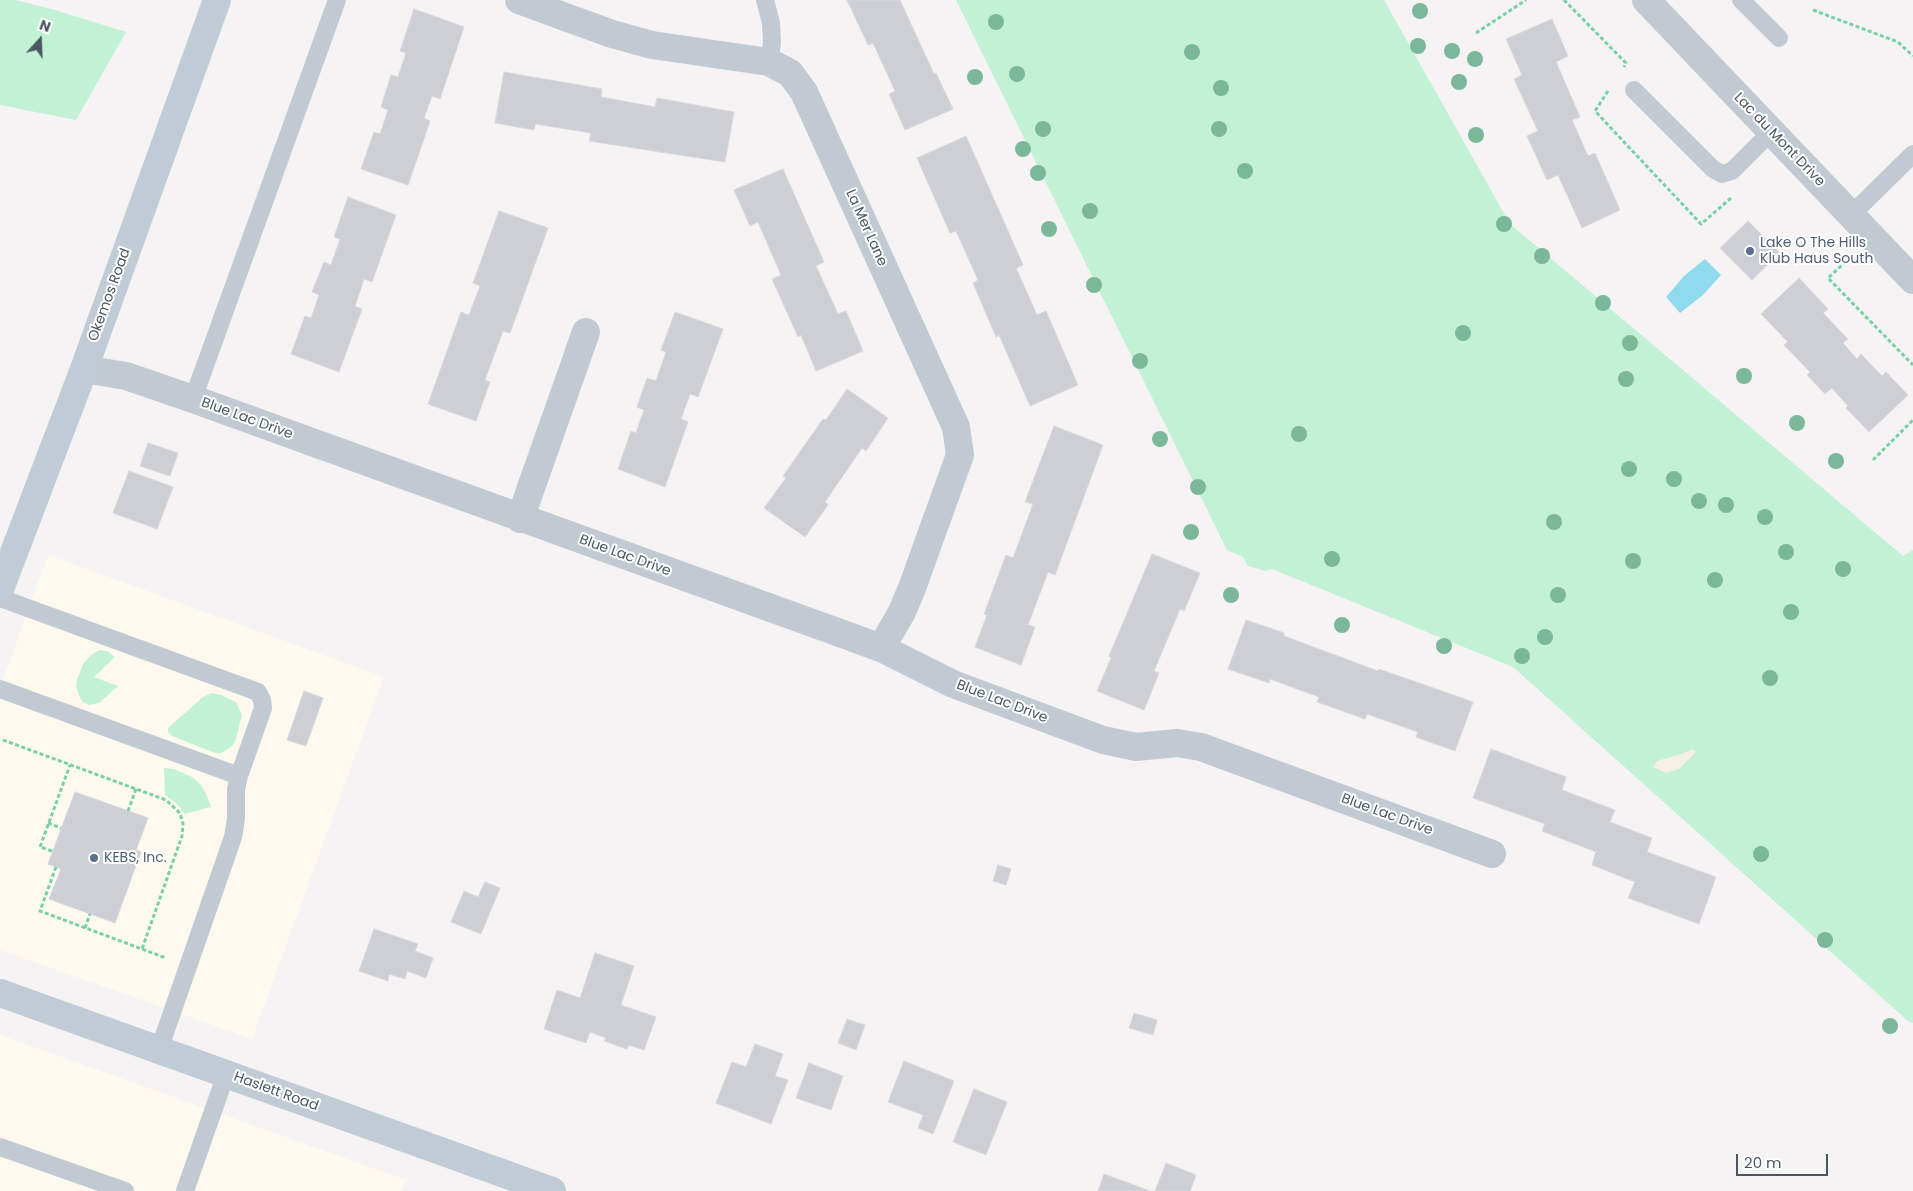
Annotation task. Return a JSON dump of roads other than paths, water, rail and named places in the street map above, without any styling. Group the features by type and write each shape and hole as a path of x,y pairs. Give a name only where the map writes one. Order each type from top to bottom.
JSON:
{"street":[{"name":"Okemos Road","path":"0,589 84,369 217,0"},
{"name":"La Mer Lane","path":"519,0 612,34 652,45 769,62 790,73 804,92 956,427 960,455 912,588 902,612 880,648"},
{"name":"Lac du Mont Drive","path":"1646,0 1913,280"},
{"path":"520,519 586,332"},
{"name":"Blue Lac Drive","path":"84,369 126,376 193,399 880,648 954,684 1104,740 1136,747 1177,743 1201,747 1492,854"},
{"name":"Haslett Road","path":"0,993 552,1191"}],"lane":[{"path":"193,399 337,0"},
{"path":"765,0 771,23 772,43 769,62"},
{"path":"1741,0 1779,38"},
{"path":"1634,90 1714,169 1722,174 1732,171 1771,132"},
{"path":"1851,215 1913,154"},
{"path":"0,598 258,692 262,700 263,708 236,789 236,819 233,837 160,1050"},
{"path":"0,689 239,776"},
{"path":"185,1191 226,1074"},
{"path":"0,1147 125,1191"}],"water":[{"path":"1705,259 1721,275 1703,295 1680,313 1666,297 1684,276"}],"place":[{"name":"Lake O The Hills Klub Haus South","path":"1750,251"},
{"name":"KEBS, Inc.","path":"94,858"}]}
